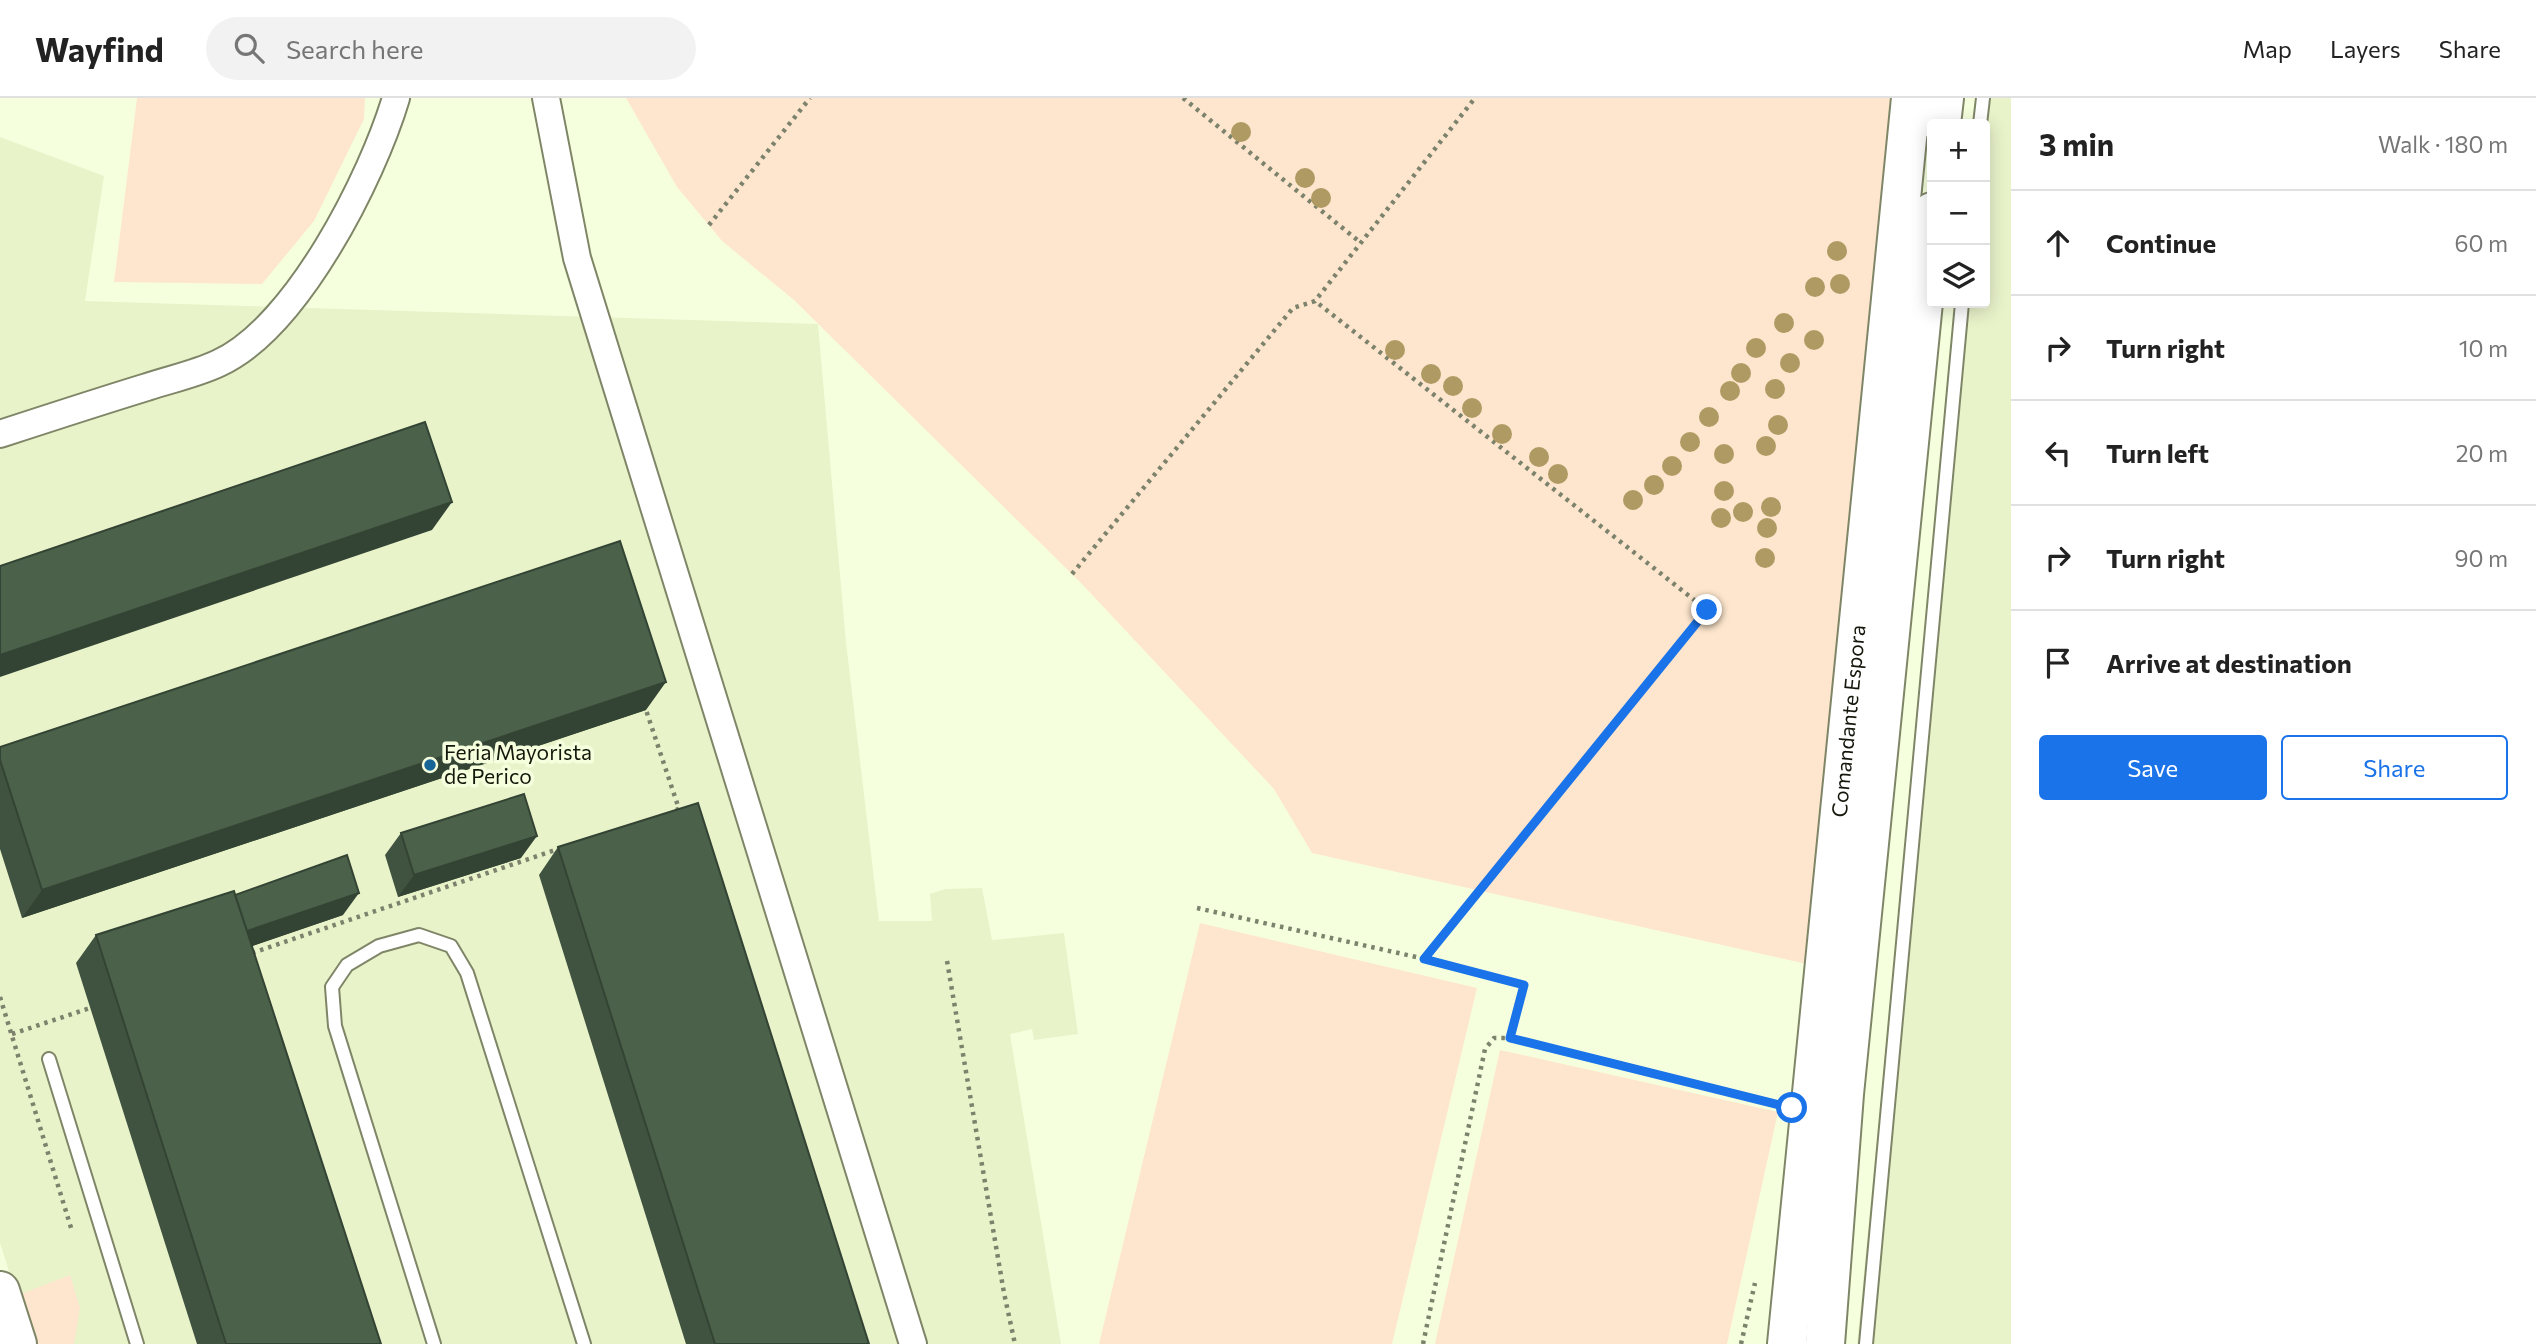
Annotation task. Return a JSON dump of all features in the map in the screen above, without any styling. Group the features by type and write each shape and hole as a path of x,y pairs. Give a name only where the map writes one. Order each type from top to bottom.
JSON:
{"main road":[{"name":"Comandante Espora","path":"1787,1344 1911,98"},
{"path":"1942,119 1944,98"},
{"name":"Comandante Espora","path":"1825,1344 1844,1094 1929,245"},
{"path":"0,1291 17,1344"}],"street":[{"path":"0,435 220,363 264,331 309,277 344,216 383,142 396,98"},
{"path":"546,98 577,258 913,1344"}],"lane":[{"path":"1981,119 1983,98"},
{"path":"1866,1344 1962,308"},
{"path":"433,1344 335,1026 332,986 347,965 379,946 419,935 451,946 467,973 584,1344"},
{"path":"49,1059 137,1344"}],"path":[{"path":"709,225 810,98"},
{"path":"1183,98 1361,243"},
{"path":"1072,574 1293,308 1315,301 1475,98"},
{"path":"1315,301 1707,610 1424,959"},
{"path":"644,703 679,808 667,813"},
{"path":"240,957 566,847"},
{"path":"1196,908 1424,959 1524,985 1510,1038"},
{"path":"947,961 1015,1344"},
{"path":"0,997 72,1231"},
{"path":"12,1034 90,1008"},
{"path":"1423,1344 1485,1049 1494,1038 1510,1038 1779,1104"},
{"path":"1741,1344 1755,1278"}],"shaded area":[{"path":"137,98 365,98 364,119 314,221 262,284 114,282"},
{"path":"626,98 1897,98 1811,965 1312,853 1274,789 1082,584 794,300 722,241 677,187"},
{"path":"1978,98 2011,98 2011,1344 1857,1344 1958,308 1990,308 1990,119 1984,119"},
{"name":"Feria Mayorista de Perico","path":"0,137 104,176 85,301 818,324 846,642 879,921 932,921 930,894 945,889 982,888 992,940 1064,933 1078,1034 1034,1040 1032,1029 1010,1034 1061,1344 32,1344 0,1243"},
{"path":"1200,923 1477,988 1392,1344 1099,1344"},
{"path":"1500,1050 1778,1112 1727,1344 1435,1344"},
{"path":"70,1275 80,1308 74,1344 32,1344 16,1296"}],"building":[{"path":"425,422 452,502 0,655 0,566"},
{"path":"620,541 666,682 42,890 0,760 0,747"},
{"path":"524,794 537,836 414,875 401,833"},
{"path":"698,803 869,1344 715,1344 558,847"},
{"path":"347,855 359,893 247,931 235,895"},
{"path":"234,891 381,1344 226,1344 96,935"}],"place":[{"name":"Feria Mayorista de Perico","path":"430,765"}],"route":[{"path":"1707,610 1424,959 1524,985 1510,1038 1792,1108"}]}
